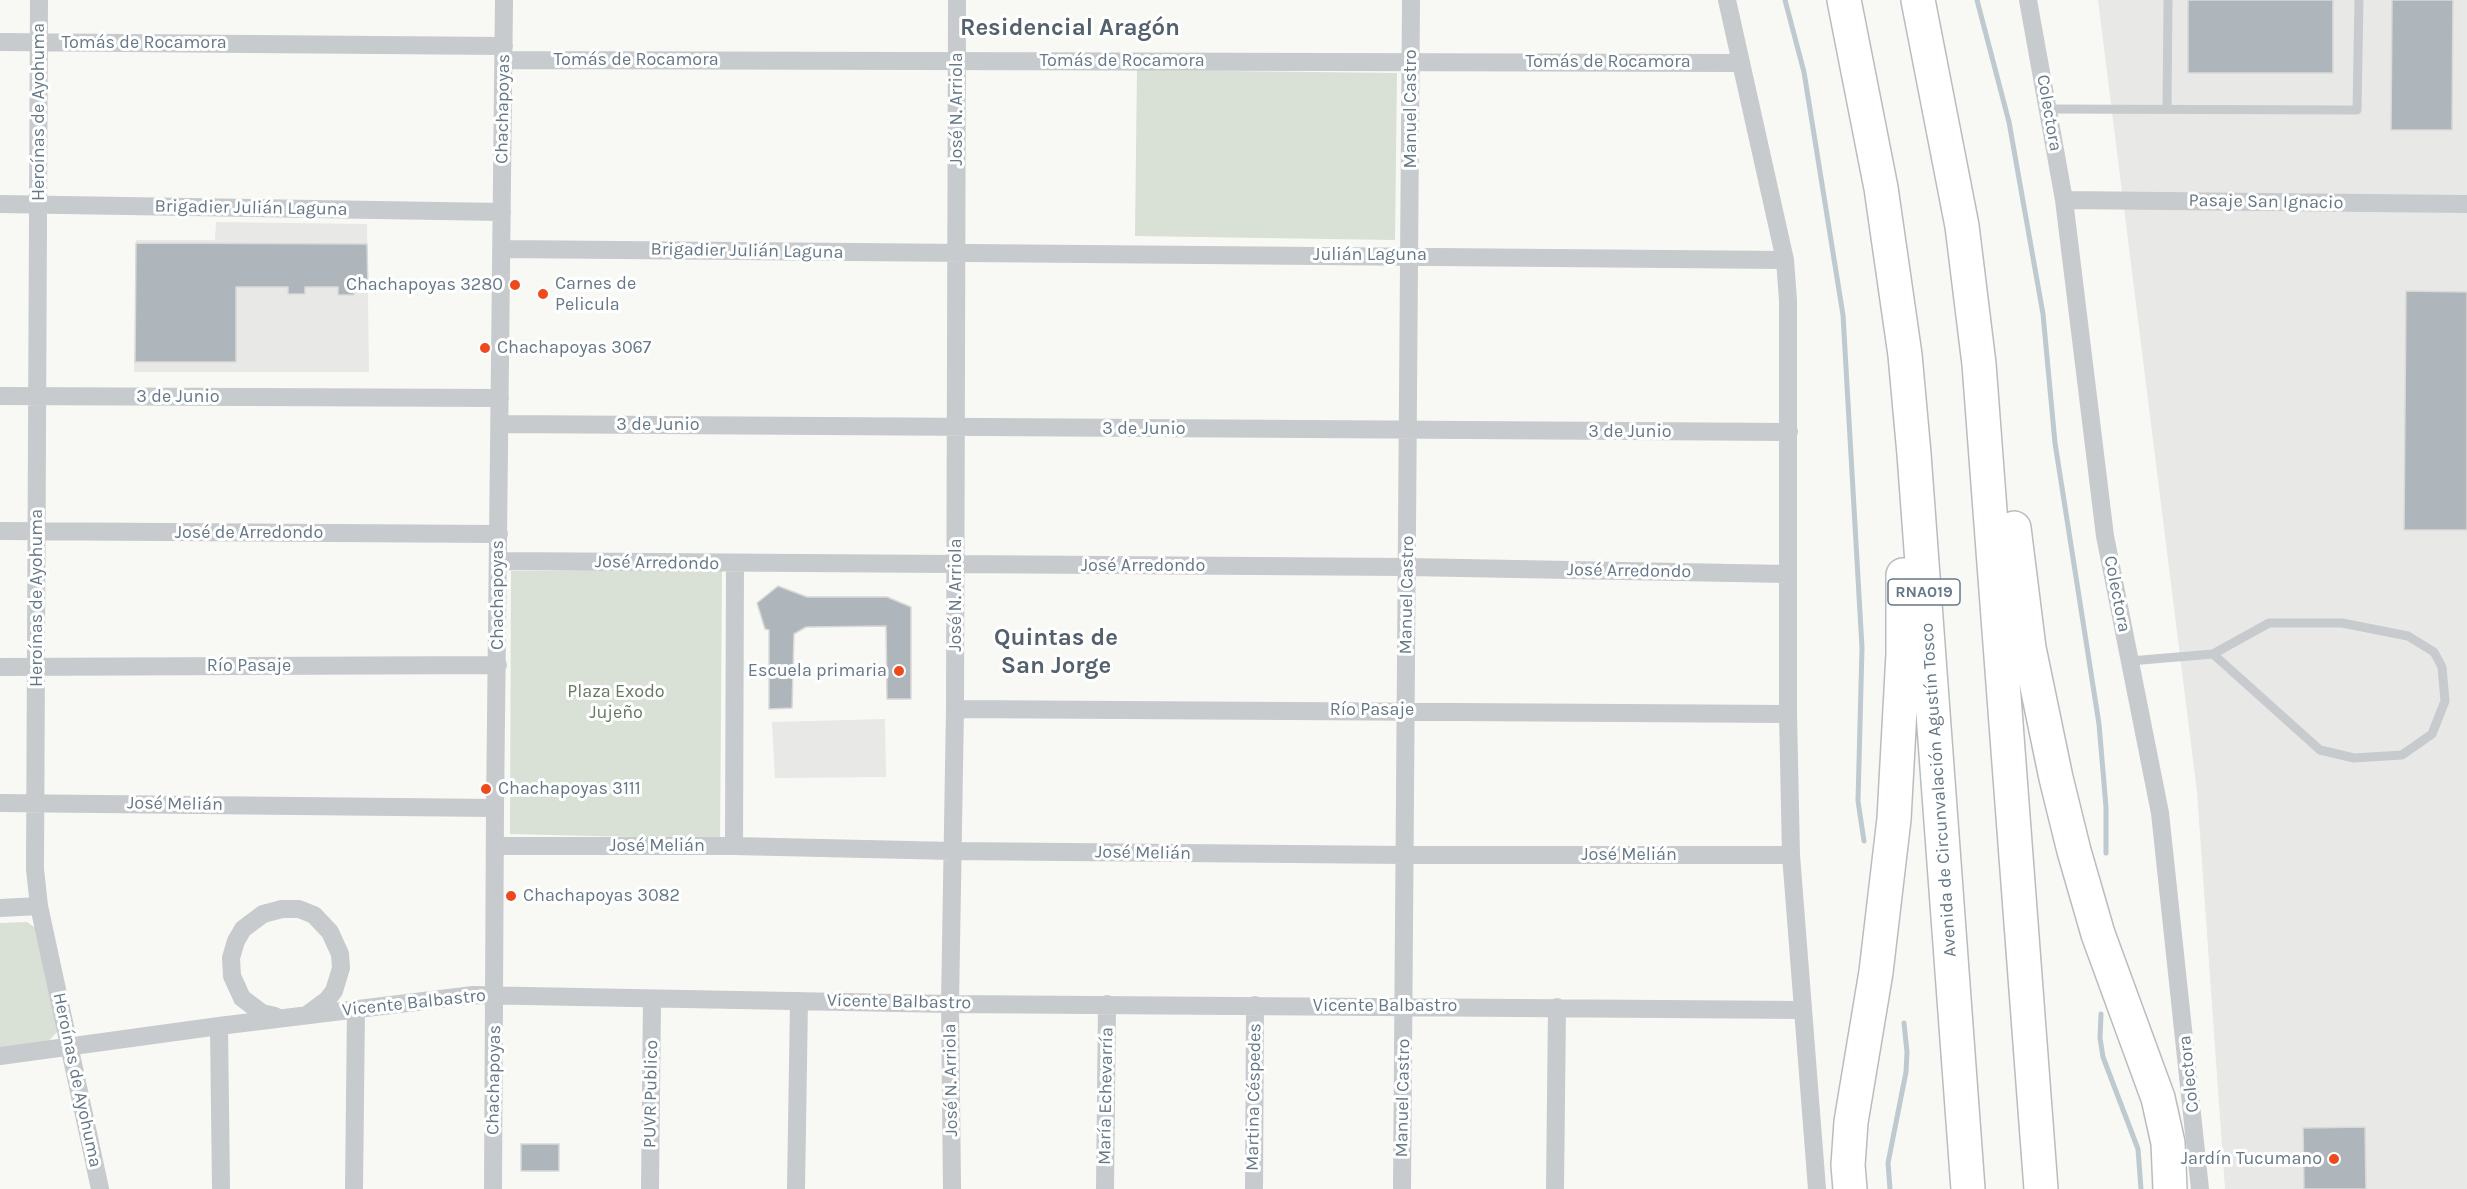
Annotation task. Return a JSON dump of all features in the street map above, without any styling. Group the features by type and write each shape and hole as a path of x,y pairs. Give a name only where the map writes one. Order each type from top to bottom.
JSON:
{"highway":[{"name":"Avenida de Circunvalación Agustín Tosco","path":"1844,0 1863,87 1883,199 1903,344 1914,454 1968,1189"},
{"path":"1918,0 1962,226 1985,428 2041,1189"},
{"path":"1944,126 1979,218 1999,362 2016,553 2039,706 2068,830 2098,934 2158,1098 2169,1143 2170,1189"},
{"path":"1850,1189 1848,1165 1851,1122 1876,972 1893,829 1903,654 1902,589 1914,454"}],"street":[{"name":"Heroínas de Ayohuma","path":"39,0 35,869 39,906 100,1189"},
{"name":"Chachapoyas","path":"493,1189 504,0"},
{"name":"José N. Arriola","path":"952,1189 950,1004 956,709 957,0"},
{"name":"Manuel Castro","path":"1402,1189 1411,0"},
{"path":"1728,0 1785,260 1788,300 1787,574 1791,855 1817,1189"},
{"name":"Colectora","path":"2028,0 2064,200 2105,536 2160,813 2200,1189"},
{"name":"Tomás de Rocamora","path":"0,42 957,60 1740,63"},
{"name":"Pasaje San Ignacio","path":"2064,200 2467,204"},
{"name":"Brigadier Julián Laguna","path":"0,204 502,212"},
{"name":"Brigadier Julián Laguna","path":"502,249 956,254"},
{"name":"Julián Laguna","path":"956,254 1410,255 1785,260"},
{"name":"3 de Junio","path":"0,396 500,398"},
{"name":"3 de Junio","path":"500,424 1789,432"},
{"name":"José de Arredondo","path":"0,531 499,534"},
{"name":"José Arredondo","path":"499,561 1407,567 1787,574"},
{"path":"734,846 735,564"},
{"name":"Río Pasaje","path":"0,668 498,666"},
{"name":"Río Pasaje","path":"956,709 1788,714"},
{"name":"José Melián","path":"0,803 495,808"},
{"name":"José Melián","path":"495,846 734,846 953,851 1406,855 1791,855"},
{"path":"0,908 39,906"},
{"path":"286,1018 262,1014 242,998 232,976 231,958 236,940 243,929 263,914 282,909 299,909 314,915 330,932 340,954 341,968 334,990 327,1000 307,1015"},
{"name":"Vicente Balbastro","path":"0,1056 473,994 652,1000 950,1004 1803,1010"},
{"name":"PUVR Publico","path":"650,1189 652,1000"},
{"path":"796,1189 799,1001"},
{"name":"María Echevarría","path":"1105,1189 1107,1004"},
{"name":"Martina Céspedes","path":"1254,1189 1255,1005"},
{"path":"1555,1189 1557,1007"},
{"path":"354,1189 356,1009"},
{"path":"219,1026 221,1189"}],"lane":[{"path":"2167,110 2168,0"},
{"path":"2048,109 2357,110 2359,0"},
{"path":"2130,661 2214,654 2270,623 2342,623 2408,636 2434,652 2442,667 2445,701 2432,734 2402,755 2354,758 2320,750 2214,654"}],"shaded area":[{"path":"2098,0 2467,0 2467,1189 2225,1189 2197,792"},
{"path":"216,222 367,224 369,372 134,372 136,240 215,240"},
{"path":"885,719 886,777 775,778 772,722"}],"green space":[{"path":"1137,70 1397,73 1395,240 1135,236"},
{"name":"Plaza Exodo Jujeño","path":"722,569 720,839 510,834 511,571"},
{"path":"27,922 37,929 57,1032 45,1045 0,1051 0,923"}],"building":[{"path":"2188,0 2333,0 2333,73 2188,73"},
{"path":"2392,0 2453,0 2452,130 2391,130"},
{"path":"136,243 367,244 368,288 354,288 354,295 338,295 338,287 305,287 305,294 288,294 288,287 236,287 236,362 135,362"},
{"path":"2406,291 2467,292 2467,530 2404,530"},
{"name":"Escuela primaria","path":"778,586 807,597 887,597 911,607 911,699 887,699 886,626 806,627 794,634 792,708 769,709 769,630 765,629 757,603"},
{"name":"Jardín Tucumano","path":"2365,1127 2366,1189 2304,1189 2303,1128"},
{"path":"521,1144 559,1144 559,1171 521,1171"}],"waterway":[{"path":"1785,0 1804,72 1843,315 1862,648 1858,801 1864,841"},
{"path":"1977,0 2009,122 2043,314 2055,443 2099,724 2106,807 2106,853"},
{"path":"2101,1014 2100,1038 2103,1057 2138,1149 2141,1189"},
{"path":"1890,1189 1888,1163 1906,1072 1907,1052 1904,1023"}],"place":[{"name":"Chachapoyas 3280","path":"515,285"},
{"name":"Carnes de Pelicula","path":"543,294"},
{"name":"Chachapoyas 3067","path":"485,348"},
{"name":"Escuela primaria","path":"899,671"},
{"name":"Chachapoyas 3111","path":"486,789"},
{"name":"Chachapoyas 3082","path":"511,896"},
{"name":"Jardín Tucumano","path":"2334,1159"}],"district":[{"name":"Residencial Aragón","path":"1070,28"},
{"name":"Quintas de San Jorge","path":"1056,652"}]}
